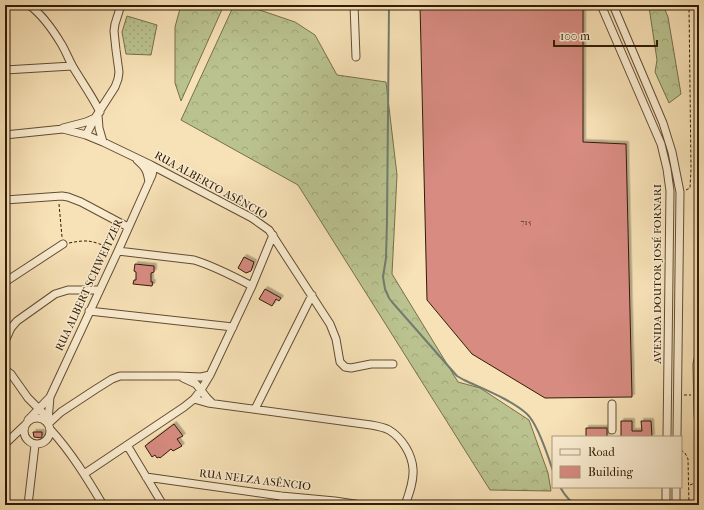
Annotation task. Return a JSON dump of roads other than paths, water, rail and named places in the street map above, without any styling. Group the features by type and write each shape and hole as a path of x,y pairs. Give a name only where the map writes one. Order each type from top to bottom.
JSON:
{"street":[{"path":"29,5 44,18 50,26 62,45 72,66 88,90 98,115 99,128 103,142"},
{"path":"86,135 115,87 118,79 119,72 114,31 121,5"},
{"path":"354,5 356,57"},
{"name":"AVENIDA DOUTOR JOSÉ FORNARI","path":"601,5 661,144 670,191 667,436"},
{"name":"AVENIDA DOUTOR JOSÉ FORNARI","path":"613,5 668,138 676,166 680,192 677,436"},
{"path":"5,70 50,66 72,66"},
{"path":"5,135 63,128 86,122 98,115"},
{"name":"RUA ALBERTO ASÊNCIO","path":"63,128 86,135 129,154 252,218 269,230 330,324 335,334 340,362 345,367 351,368 371,364 393,364"},
{"name":"RUA ALBERTO ASÊNCIO","path":"129,154 146,168 149,182"},
{"name":"RUA ALBERT SCHWEITZER","path":"7,442 50,397 149,182 153,172 151,165"},
{"path":"149,182 156,174 167,173"},
{"path":"5,200 58,196 68,197 128,227"},
{"path":"84,474 194,399 210,375 252,286 273,235"},
{"path":"5,282 63,244"},
{"path":"118,251 194,260 214,267 252,286"},
{"path":"5,341 16,321 55,294 68,290 99,290"},
{"path":"255,409 312,295"},
{"path":"90,311 233,327"},
{"path":"699,355 697,364 699,421"},
{"path":"5,370 11,374 28,398 39,409 84,474 103,505"},
{"path":"46,442 49,437 49,424 61,412 112,379 120,376 201,377 210,375"},
{"path":"177,376 194,383 213,403"},
{"name":"RUA ALBERT SCHWEITZER","path":"49,424 50,397"},
{"path":"194,399 384,428 393,433 402,441 408,451 413,468 411,486 405,505"},
{"path":"612,404 612,430"},
{"path":"49,408 54,411 61,412"},
{"path":"27,441 23,430 27,422 37,418 49,424"},
{"path":"7,442 18,439 35,444 55,442 64,445"},
{"path":"28,505 35,444"},
{"path":"127,445 163,505"},
{"name":"RUA NELZA ASÊNCIO","path":"146,477 281,496 362,505"},
{"path":"666,488 666,505"},
{"path":"676,488 676,505"},
{"path":"281,496 288,505"}],"waterway":[{"path":"389,5 387,220 386,258 383,277 385,289 392,302 457,376 505,399 527,414 539,432 552,468"},
{"path":"561,488 569,500 577,505"}]}
